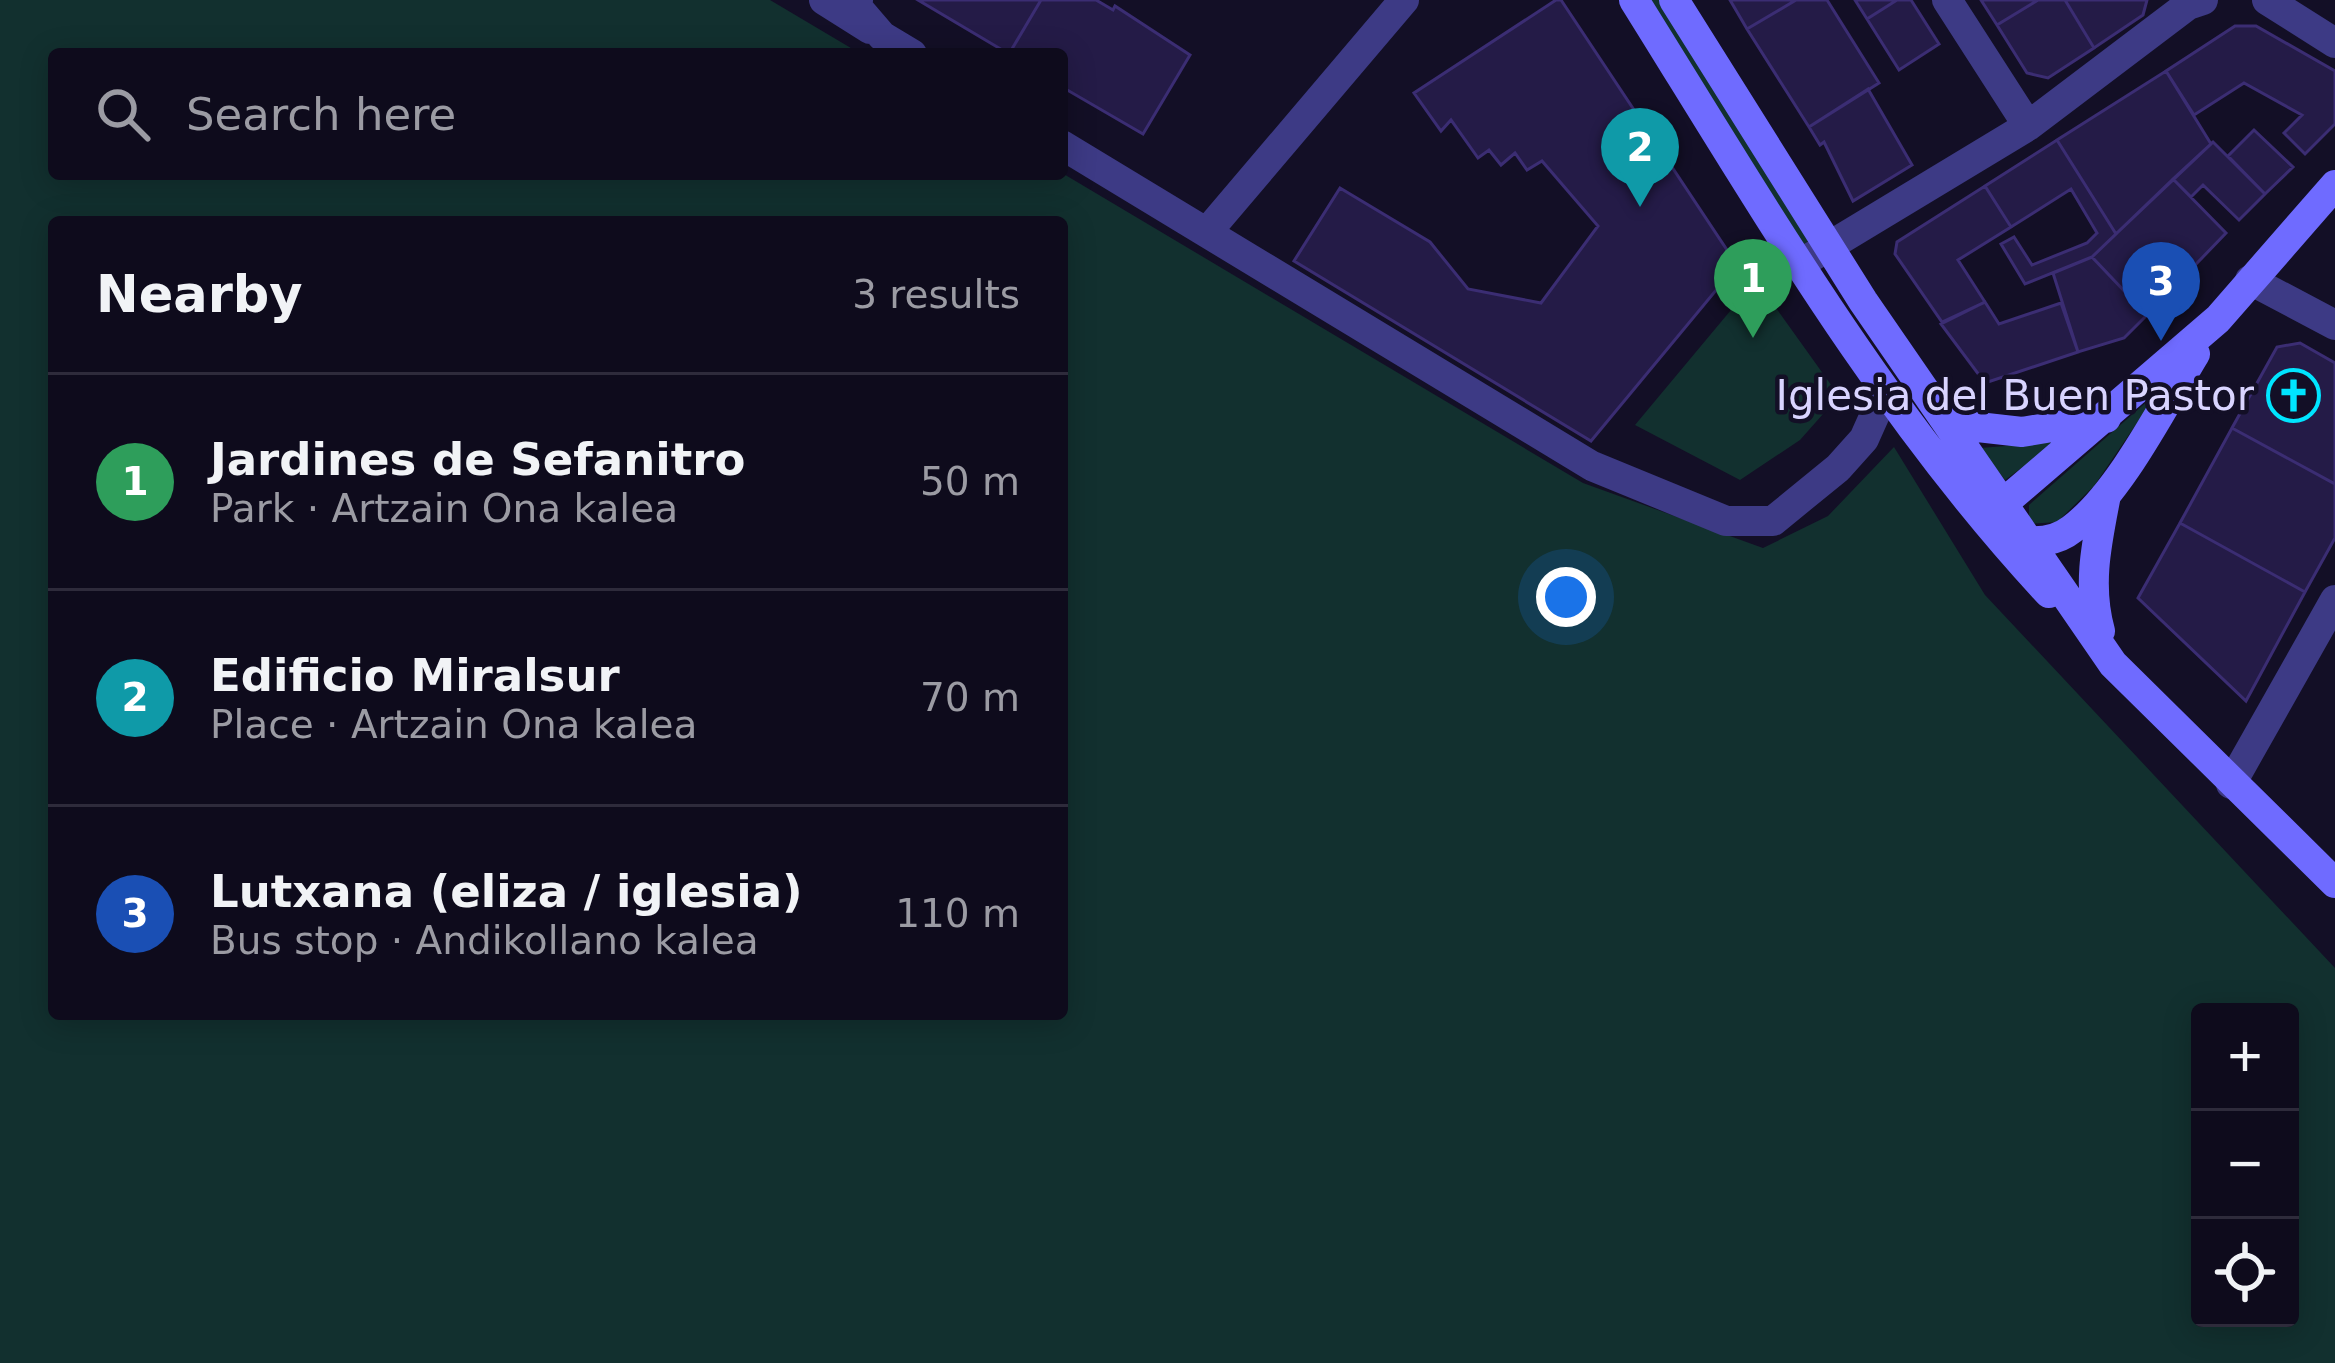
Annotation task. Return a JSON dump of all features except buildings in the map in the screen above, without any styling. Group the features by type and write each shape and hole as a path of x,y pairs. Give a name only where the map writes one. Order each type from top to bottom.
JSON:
{"main road":[{"path":"1634,0 1798,266 1885,392 1996,536 2231,784 2335,883"},
{"path":"1674,0 1831,248 2107,654"},
{"path":"1996,536 2034,543 2072,530 2107,489 2218,319 2335,185"},
{"path":"1996,536 2006,501 2218,319"},
{"path":"1951,424 2022,432 2107,418"},
{"path":"2107,489 2092,602 2107,654"}],"street":[{"path":"824,0 901,48"},
{"path":"858,0 857,7 882,36"},
{"path":"1207,232 1404,0"},
{"path":"1946,0 2028,126"},
{"path":"2266,0 2335,43"},
{"path":"1798,266 2028,126 2192,2"},
{"path":"1068,149 1592,466 1726,521 1773,520 1838,469 1864,440 1885,392"},
{"path":"2250,280 2335,326"},
{"path":"2231,784 2335,600"}],"green space":[{"path":"0,0 770,0 851,48 48,48 48,180 1068,177 1583,483 1763,548 1828,516 1894,447 1985,595 2335,968 2335,1363 0,1363"},
{"path":"1646,0 1663,0 1812,238 1799,248"},
{"path":"1756,280 1839,396 1800,440 1740,480 1635,425"},
{"path":"2158,392 2094,486 2057,522 2029,524 2029,505"},
{"path":"2057,442 2005,480 1980,448"}],"place":[{"name":"Edificio Miralsur","path":"1640,207"},
{"name":"Jardines de Sefanitro","path":"1753,338"},
{"name":"Lutxana (eliza / iglesia)","path":"2161,341"},
{"name":"Iglesia del Buen Pastor","path":"2293,395"}]}
